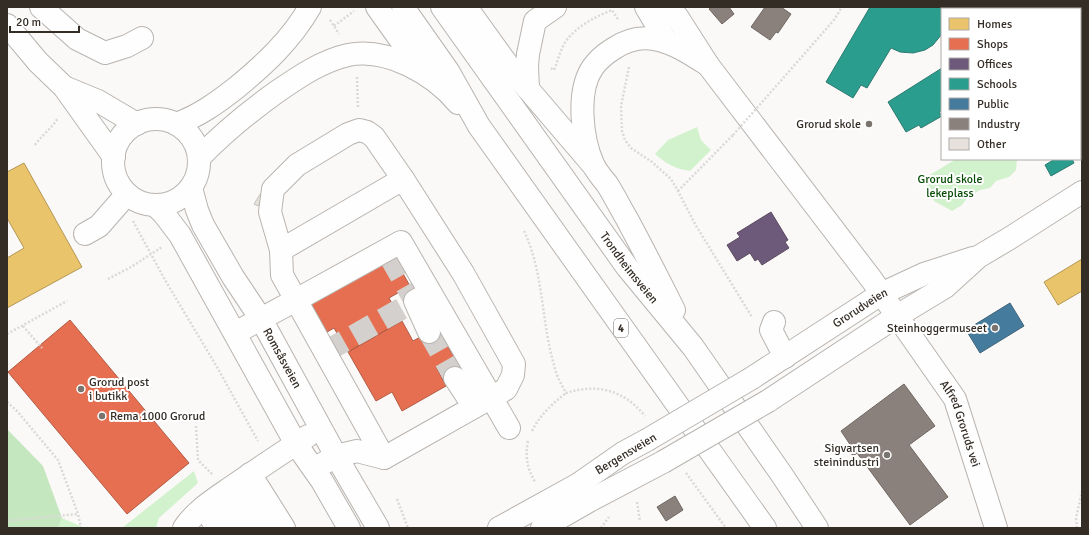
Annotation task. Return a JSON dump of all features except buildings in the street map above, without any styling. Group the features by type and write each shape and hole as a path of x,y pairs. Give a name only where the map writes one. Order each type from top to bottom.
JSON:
{"main road":[{"path":"41,7 77,39 105,52 127,46 142,38"},
{"name":"4","path":"403,7 448,71 479,126 765,528"},
{"name":"Trondheimsveien","path":"442,7 628,267 693,347 817,528"},
{"path":"466,7 488,39 528,89 593,165 620,206 648,257 693,347"},
{"path":"528,89 527,66 529,14 555,7"},
{"path":"646,7 667,42"},
{"name":"Alfred Groruds vei","path":"670,7 708,65 855,257 955,399 996,528"},
{"path":"366,8 404,45 428,76"},
{"path":"176,124 190,119 209,108 241,84 268,60 301,22 318,11"},
{"path":"7,25 38,62 64,87 114,157"},
{"path":"593,165 585,134 582,102 584,88 592,68 606,53 627,42 652,39 667,42 679,47 708,65"},
{"path":"199,158 224,134 270,97 300,77 330,60 350,55 377,55 402,61 428,76 456,100 479,126"},
{"path":"64,87 98,100 137,124"},
{"path":"156,120 176,124 187,133 195,144 199,158 199,168 191,188 182,197 171,203 156,206 136,201 127,194 119,183 114,171 116,147 128,130 137,124 156,120"},
{"path":"314,469 336,456 357,450 384,458 506,389 513,375 514,364 463,273 374,137 367,132 359,130 348,134 297,165 273,189 270,212 281,250 282,275 384,458"},
{"path":"281,250 402,179"},
{"name":"Romsåsveien","path":"191,188 203,225 237,284 261,319 336,456 378,528"},
{"name":"Grorudveien","path":"752,378 881,294 924,274 978,256 1010,238 1082,192"},
{"path":"85,234 98,226 127,194"},
{"path":"156,206 180,235 296,444 332,497 349,528"},
{"path":"235,333 400,242 422,297 482,402"},
{"name":"Grorudveien","path":"768,401 901,323 945,287 978,256"},
{"path":"422,297 429,332"},
{"path":"765,322 771,330 785,357"},
{"path":"455,378 509,428"},
{"name":"Bergensveien","path":"499,528 577,485 624,453 752,378"},
{"name":"Bergensveien","path":"542,528 663,462 768,401"},
{"path":"211,502 321,428"},
{"path":"211,502 217,528"},
{"path":"211,502 239,528"},
{"path":"211,502 261,528"},
{"path":"211,502 284,528"}],"path":[{"path":"678,190 733,135 834,20 842,7"},
{"path":"334,26 366,8"},
{"path":"549,67 554,70 566,41 587,22 612,10 620,23"},
{"path":"318,11 334,26 342,38"},
{"path":"630,62 621,106 622,131 624,140 631,148 661,169 671,179 695,224 765,322"},
{"path":"357,75 359,130"},
{"path":"35,145 42,135 54,124 61,112"},
{"path":"133,220 178,304 217,367 270,461"},
{"path":"521,225 530,247 539,278 549,349 554,367 566,393"},
{"path":"108,279 131,268 150,254 163,247"},
{"path":"7,334 67,301"},
{"path":"23,326 42,348"},
{"path":"536,484 528,468 526,453 529,437 536,423 546,410 566,393 580,389 592,388 619,394 630,401 646,418"},
{"path":"7,402 17,411 58,460 78,514 81,528"},
{"path":"196,426 198,460 211,502"},
{"path":"686,473 726,528"},
{"path":"1077,528 1076,518 1082,491"},
{"path":"398,499 408,528"},
{"path":"636,499 640,521"},
{"path":"7,521 78,514"}],"green space":[{"path":"1082,57 1082,101 1081,100"},
{"path":"697,127 701,140 711,150 690,171 671,166 655,154 668,140"},
{"name":"Grorud skole lekeplass","path":"954,160 1017,160 1016,170 1009,177 996,181 990,188 980,190 967,198 962,205 952,211 934,201 927,187 928,176"},
{"path":"7,429 43,466 62,518 58,528 7,528"},
{"path":"194,471 198,483 159,518 156,528 122,528"},
{"path":"62,518 85,528 58,528"}],"tunnel":[{"path":"325,352 415,301 386,250"},
{"path":"429,332 455,378"}],"place":[{"name":"Grorud skole","path":"869,124"},
{"name":"Steinhoggermuseet","path":"995,328"},
{"name":"Grorud post i butikk","path":"81,389"},
{"name":"Rema 1000 Grorud","path":"102,416"},
{"name":"Sigvartsen steinindustri","path":"887,455"}]}
